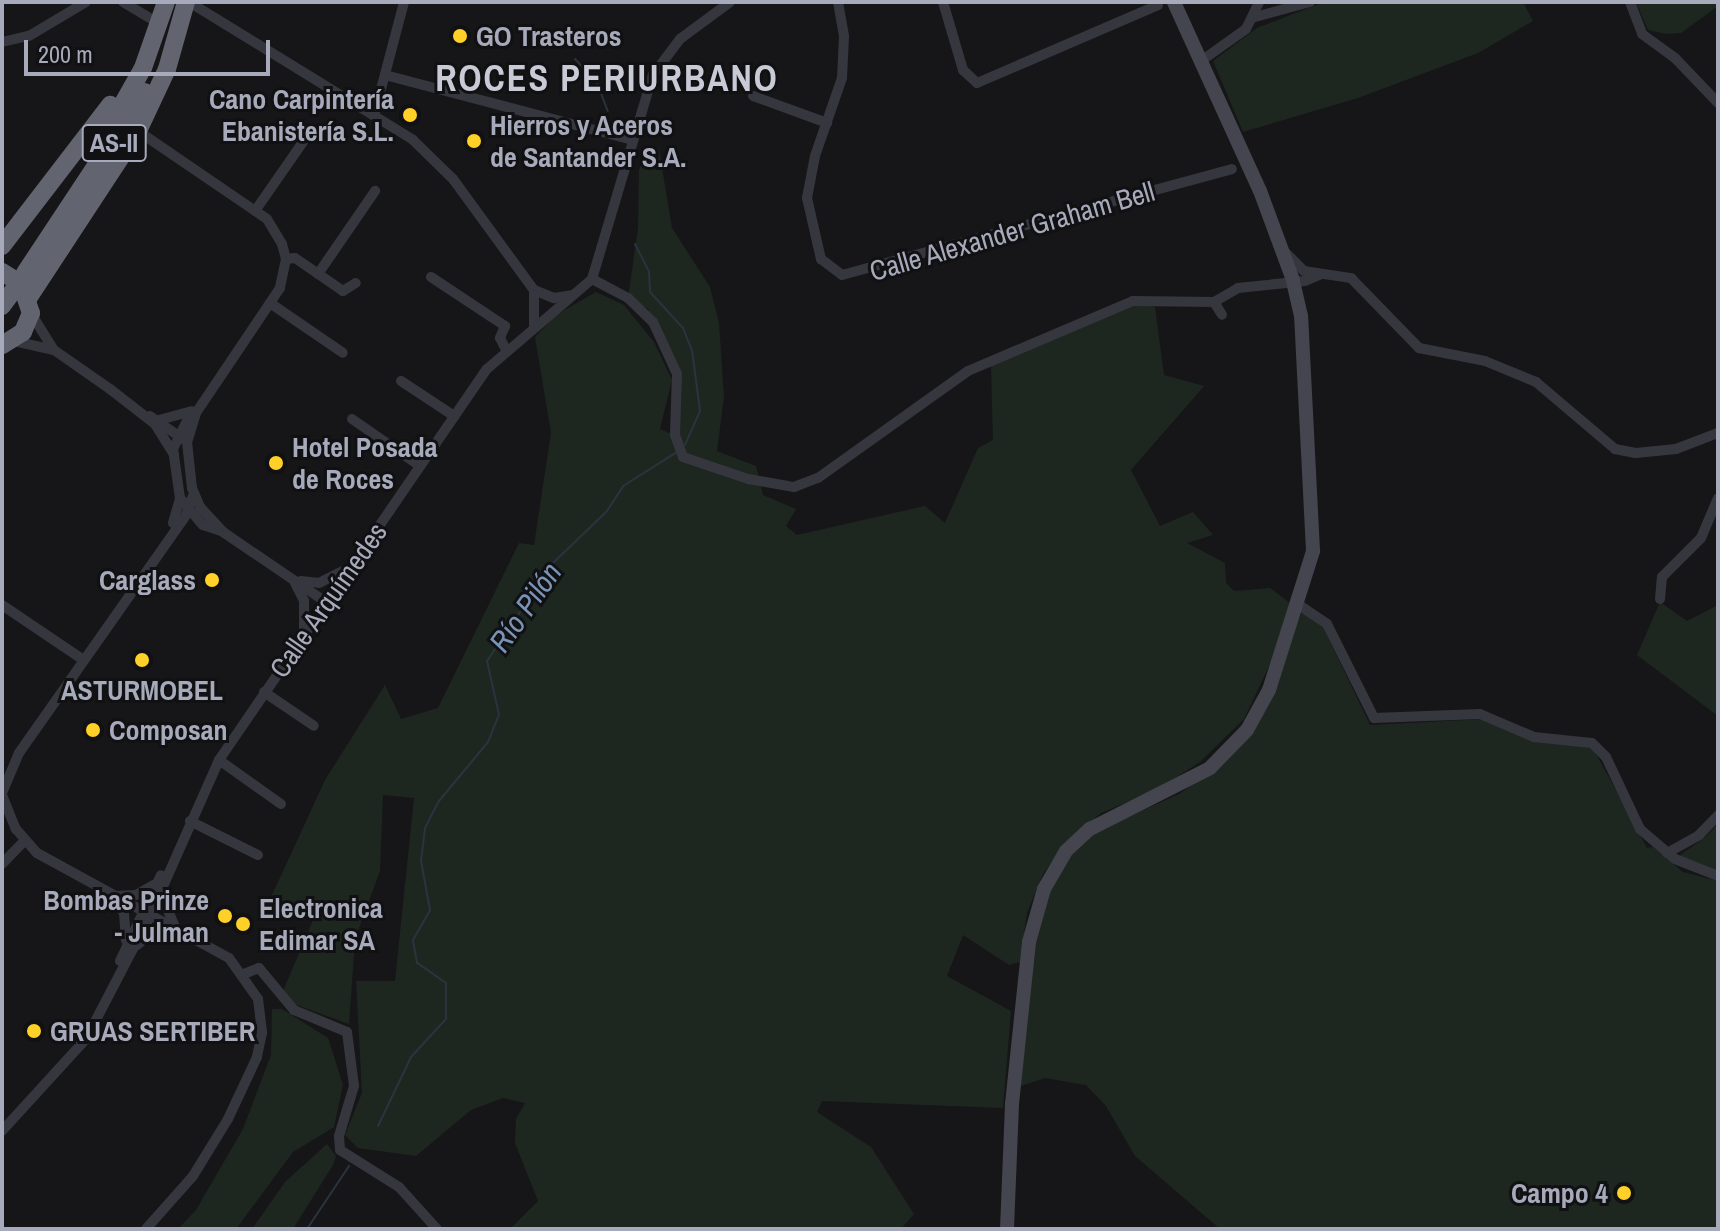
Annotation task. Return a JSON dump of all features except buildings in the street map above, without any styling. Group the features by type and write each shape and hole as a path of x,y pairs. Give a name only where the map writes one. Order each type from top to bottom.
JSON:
{"highway":[{"path":"2,246 102,119 163,2"},
{"name":"AS-II","path":"14,288 143,68 163,2"},
{"path":"7,345 14,288 138,131 167,69 185,2"},
{"name":"AS-II","path":"14,288 154,76 185,2"}],"street":[{"path":"2,42 29,36 86,2"},
{"path":"123,2 153,20"},
{"path":"185,2 375,112 453,179 534,290 554,298 577,295"},
{"path":"375,112 404,2"},
{"name":"Calle Arquímedes","path":"2,1131 79,1049 219,760 454,416 506,350 534,325 577,295 592,279 644,96 664,55 727,2"},
{"name":"Calle Alexander Graham Bell","path":"838,2 845,51 807,198 821,259 842,275 1232,169"},
{"path":"943,2 963,70 977,83 1158,5"},
{"path":"1007,1229 1012,1104 1029,942 1044,889 1066,851 1090,829 1174,790 1225,756 1269,690 1299,605 1313,551 1315,505 1301,316 1293,280 1284,250 1174,2"},
{"path":"1255,17 1259,2"},
{"path":"1201,61 1255,17 1310,2"},
{"path":"1630,2 1642,34 1675,58 1718,103"},
{"path":"385,75 633,140"},
{"path":"753,96 827,123"},
{"path":"255,211 312,129"},
{"path":"138,131 255,211 275,230 286,259 280,288 196,408 174,454"},
{"path":"318,274 375,191"},
{"path":"1284,250 1313,276"},
{"path":"286,259 295,258 343,291 356,283"},
{"path":"1301,316 1313,276"},
{"path":"592,279 628,298 653,322 677,374 676,444 683,457 748,479 803,486 980,365 1133,301 1214,302 1238,288 1313,276 1351,278 1419,348 1485,361 1536,382 1615,449 1636,453 1676,449 1718,433"},
{"path":"431,277 505,326 500,338 506,350"},
{"path":"14,288 54,350 157,422 185,436"},
{"path":"534,290 534,325"},
{"path":"1214,302 1222,315"},
{"path":"270,303 343,353"},
{"path":"7,345 54,350"},
{"path":"401,381 454,416"},
{"path":"157,422 196,408"},
{"path":"352,419 420,466"},
{"path":"157,422 174,454 180,498 172,527"},
{"path":"146,1229 193,1176 257,1057 262,1012 244,974 229,958 145,916 24,841 2,794 19,753 172,527 188,509 193,496 185,436"},
{"path":"193,496 219,527"},
{"path":"180,498 203,525"},
{"path":"1660,599 1662,577 1701,538 1718,498"},
{"path":"188,509 326,602"},
{"path":"172,527 219,527"},
{"path":"291,578 319,583 352,566"},
{"path":"291,578 304,601 303,635"},
{"path":"2,605 82,659"},
{"path":"1299,605 1327,624 1347,673 1374,718 1480,714 1534,737 1592,743 1606,757 1640,829 1667,853 1718,876"},
{"path":"264,692 314,726"},
{"path":"219,760 281,804"},
{"path":"1667,853 1699,835 1718,815"},
{"path":"190,821 258,855"},
{"path":"2,864 24,841"},
{"name":"Calle Arquímedes","path":"115,978 167,868"},
{"path":"110,895 136,895 158,887 162,907 180,934"},
{"path":"110,895 124,913 130,946 151,934 180,934"},
{"name":"Calle Arquímedes","path":"124,962 130,946"},
{"path":"244,974 259,968 294,1010 347,1032 354,1086 339,1136 340,1150 399,1187 437,1229"}],"shaded area":[{"path":"1324,2 1523,2 1533,21 1478,53 1358,98 1243,132 1213,61 1257,28"},
{"path":"1636,2 1718,2 1718,6 1681,33 1666,34 1648,30"},
{"path":"659,149 672,228 710,287 719,323 724,397 717,451 756,466 763,495 796,509 786,526 797,535 925,506 945,523 978,448 993,440 991,365 1142,303 1155,307 1164,375 1204,386 1131,470 1160,526 1193,512 1213,535 1187,543 1225,563 1226,583 1234,591 1270,588 1290,603 1272,660 1244,719 1200,762 1156,790 1101,813 1066,842 1043,874 1027,913 1020,962 1009,965 963,935 947,976 1011,1011 1003,1108 822,1101 817,1112 871,1147 914,1214 901,1229 510,1229 538,1201 515,1143 516,1119 525,1103 503,1098 471,1110 416,1156 358,1148 345,1135 362,1093 356,981 395,981 414,798 383,795 380,871 355,939 349,1024 294,1004 283,991 314,918 267,906 325,780 385,685 401,719 438,708 519,543 534,545 551,433 535,337 556,315 596,292 624,305 654,342 672,380 660,429 674,435 677,380 648,309 628,298 638,228 639,170 647,151"},
{"path":"1660,602 1687,621 1718,605 1718,716 1637,655"},
{"path":"1302,611 1323,627 1370,725 1486,719 1505,728 1593,748 1647,848 1653,847 1683,872 1718,881 1718,1229 1220,1229 1135,1156 1106,1106 1086,1085 1045,1078 1018,1087 1034,951 1048,892 1069,858 1095,832 1179,794 1226,761 1266,706"},
{"path":"1718,824 1718,874 1679,856 1703,839"},
{"path":"272,1009 282,1009 328,1038 343,1085 334,1127 293,1152 236,1229 178,1229 196,1210 243,1129 271,1055"},
{"path":"327,1144 336,1156 333,1165 293,1229 252,1229 285,1182"}],"waterway":[{"name":"Río Pilón","path":"575,59 597,83 608,111"},
{"name":"Río Pilón","path":"635,244 649,272 650,292 683,328 692,350 700,411 685,445"},
{"name":"Río Pilón","path":"378,1126 411,1057 446,1019 446,983 417,963 413,940 430,910 421,861 425,828 439,801 488,742 499,715 487,661 553,563 607,511 623,486 677,452"},
{"name":"Río Pilón","path":"307,1229 349,1166"}],"place":[{"name":"GO Trasteros","path":"460,36"},
{"name":"Cano Carpintería Ebanistería S.L.","path":"410,115"},
{"name":"Hierros y Aceros de Santander S.A.","path":"474,141"},
{"name":"Hotel Posada de Roces","path":"276,463"},
{"name":"Carglass","path":"212,580"},
{"name":"ASTURMOBEL","path":"142,660"},
{"name":"Composan","path":"93,730"},
{"name":"Bombas Prinze - Julman","path":"225,916"},
{"name":"Electronica Edimar SA","path":"243,924"},
{"name":"GRUAS SERTIBER","path":"34,1031"},
{"name":"Campo 4","path":"1624,1193"}],"district":[{"name":"ROCES PERIURBANO","path":"607,79"}]}
